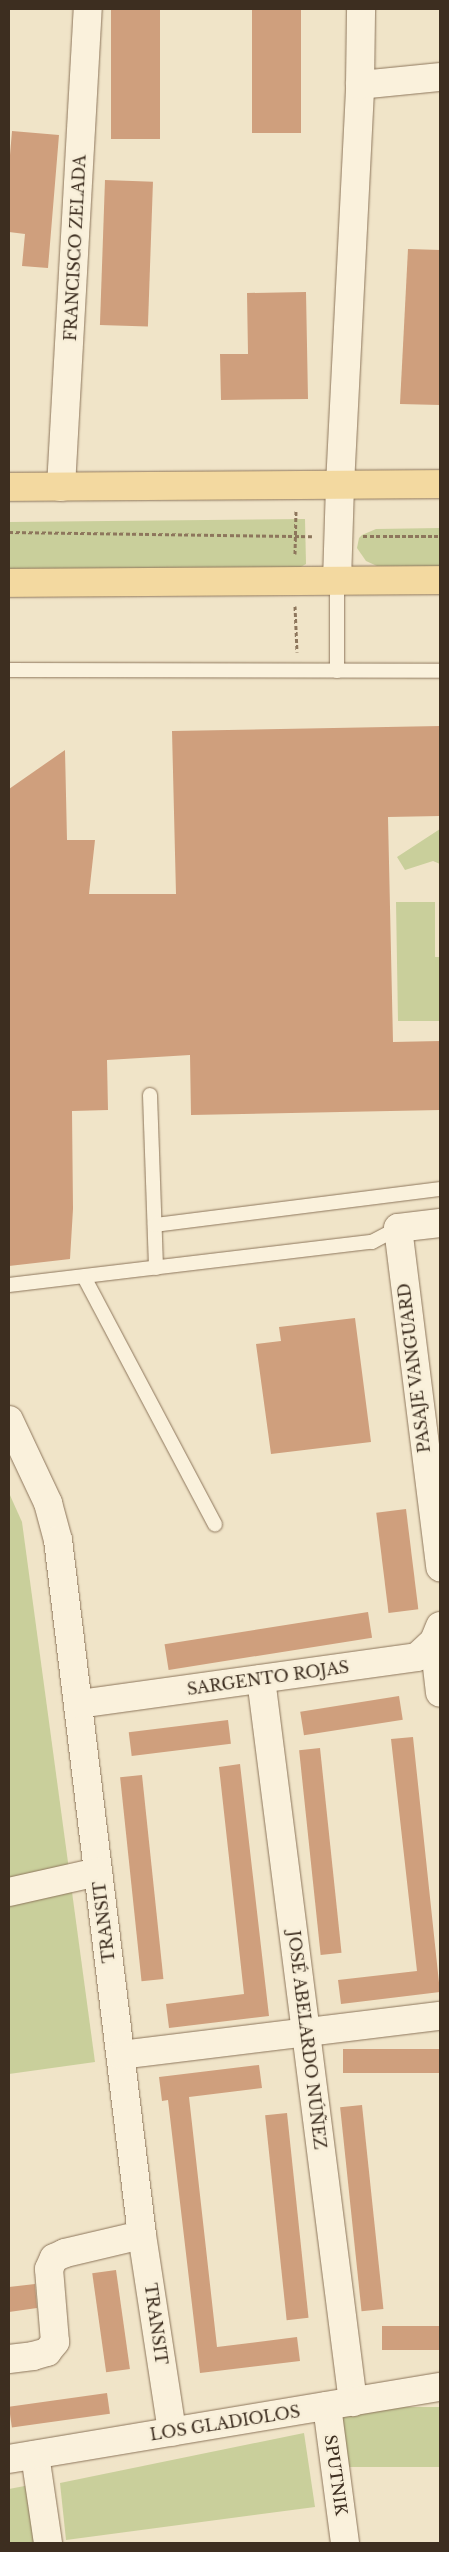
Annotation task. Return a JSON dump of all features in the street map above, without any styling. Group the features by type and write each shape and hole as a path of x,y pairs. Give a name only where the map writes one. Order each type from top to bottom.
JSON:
{"main road":[{"path":"9,487 440,484"},
{"path":"9,583 440,580"}],"street":[{"name":"FRANCISCO ZELADA","path":"61,486 88,9"},
{"path":"337,581 360,85 361,9"},
{"path":"360,85 440,77"},
{"path":"398,1228 440,1223"},
{"name":"PASAJE VANGUARD","path":"398,1228 431,1432 440,1567"},
{"name":"TRANSIT","path":"9,1420 39,1483 54,1523 80,1704 98,1872 142,2235 172,2432"},
{"path":"437,1634 440,1693"},
{"name":"SARGENTO ROJAS","path":"80,1704 417,1657 437,1634"},
{"name":"JOSÉ ABELARDO NÚÑEZ","path":"261,1679 306,2032 340,2404"},
{"path":"9,1892 98,1872"},
{"path":"121,2055 440,2016"},
{"path":"9,2359 47,2352 56,2342 49,2269 54,2258 65,2253 142,2235"},
{"name":"LOS GLADIOLOS","path":"22,2457 440,2387"},
{"name":"SPUTNIK","path":"340,2404 345,2543"},
{"path":"22,2457 48,2543"}],"lane":[{"path":"337,581 337,671"},
{"path":"9,670 440,672"},
{"path":"150,1095 156,1268"},
{"path":"154,1225 440,1189"},
{"path":"9,1285 372,1242 398,1228"},
{"path":"84,1277 216,1524"}],"path":[{"path":"9,532 440,536"}],"green space":[{"path":"305,519 306,564 297,569 9,571 9,522"},
{"path":"440,528 440,567 377,566 366,561 357,548 359,538 362,535 376,529"},
{"path":"440,829 440,864 433,861 405,870 397,857"},
{"path":"396,902 435,902 435,957 440,957 440,1021 398,1021"},
{"path":"9,1493 22,1522 95,2062 9,2074"},
{"path":"342,2407 440,2407 440,2467 342,2467"},
{"path":"304,2433 315,2507 66,2540 60,2483"},
{"path":"35,2484 37,2543 9,2543 9,2489"}],"building":[{"path":"111,9 160,9 160,139 111,139"},
{"path":"252,9 301,9 301,133 252,133"},
{"path":"12,131 59,135 48,268 22,266 25,234 9,232 9,167"},
{"path":"105,180 153,182 148,327 100,325"},
{"path":"408,249 440,250 440,405 400,404"},
{"path":"306,292 308,399 221,400 220,354 248,354 247,293"},
{"path":"440,726 440,816 388,817 393,1042 440,1041 440,1110 191,1115 190,1055 107,1060 108,1110 72,1111 73,1209 70,1259 9,1266 9,789 65,750 67,840 95,840 89,894 176,894 172,731"},
{"path":"355,1318 371,1442 271,1454 256,1344 281,1341 279,1327"},
{"path":"406,1509 418,1609 389,1613 376,1513"},
{"path":"368,1612 372,1638 169,1670 165,1644"},
{"path":"399,1696 403,1720 304,1735 300,1712"},
{"path":"228,1720 231,1744 132,1756 129,1732"},
{"path":"413,1737 440,1992 341,2004 338,1980 417,1971 391,1739"},
{"path":"320,1748 342,1953 321,1955 299,1750"},
{"path":"240,1764 269,2016 169,2028 166,2004 244,1994 219,1767"},
{"path":"142,1775 163,1979 142,1981 120,1777"},
{"path":"343,2049 440,2049 440,2073 343,2073"},
{"path":"259,2065 262,2088 189,2097 217,2347 297,2337 300,2361 200,2373 168,2100 162,2101 159,2077"},
{"path":"362,2105 383,2309 362,2311 340,2107"},
{"path":"287,2113 309,2318 287,2320 265,2115"},
{"path":"116,2270 130,2369 106,2372 92,2273"},
{"path":"35,2284 37,2308 9,2312 9,2287"},
{"path":"382,2326 440,2326 440,2350 382,2350"},
{"path":"107,2393 110,2414 12,2428 9,2407"}]}
